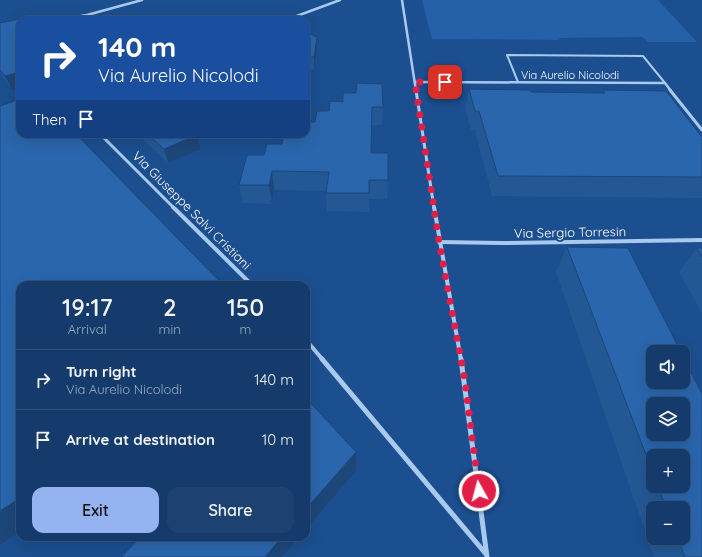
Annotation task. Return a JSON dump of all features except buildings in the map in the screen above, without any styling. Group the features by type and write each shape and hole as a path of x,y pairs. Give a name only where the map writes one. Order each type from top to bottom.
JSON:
{"street":[{"path":"81,16 142,0"},
{"path":"297,16 340,0"},
{"path":"402,0 439,242 465,381 486,556"},
{"name":"Via Aurelio Nicolodi","path":"415,82 665,83"},
{"path":"665,83 702,130"},
{"name":"Via Giuseppe Salvi Cristiani","path":"104,138 248,281"},
{"name":"Via Sergio Torresin","path":"439,242 502,243 702,240"},
{"path":"310,345 486,556"}],"lane":[{"path":"518,82 507,56 643,56 665,83"}],"shaded area":[{"path":"422,0 658,0 697,42 648,42 642,37 560,38 559,40 432,39"}],"route":[{"path":"445,82 415,82 439,242 465,381 479,491"}]}
